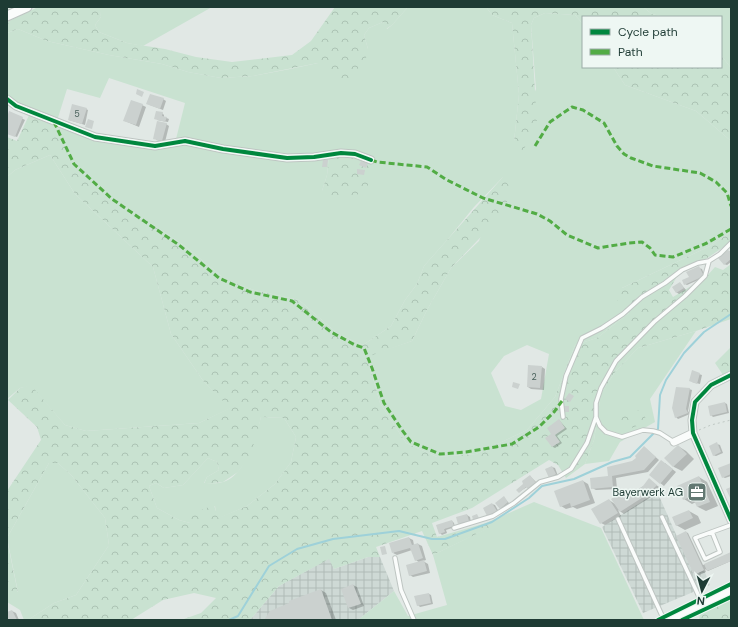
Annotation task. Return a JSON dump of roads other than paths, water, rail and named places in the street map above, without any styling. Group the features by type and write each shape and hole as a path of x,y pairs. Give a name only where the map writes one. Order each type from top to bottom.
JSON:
{"main road":[{"path":"7,16 27,7"},
{"path":"665,620 731,590"}],"street":[{"path":"7,99 16,106 95,137 155,146 185,141 223,149 279,157 314,157 341,153 355,154 370,160"},
{"path":"731,375 711,385 695,402 692,420 693,433 731,520"},
{"path":"674,442 693,433"}],"lane":[{"path":"563,417 562,399 566,376 582,338 602,328 623,314 642,297 665,284 682,270 698,263 709,261 720,254 731,243"},
{"path":"454,528 493,516 514,503 540,482 558,477 571,469 587,443 596,416 596,403 601,388 616,361 654,322 685,296 705,276 709,261"},
{"path":"596,416 600,426 606,432 614,436 622,437 643,430 660,433 674,442"},
{"path":"662,517 702,603"},
{"path":"618,519 665,620"},
{"path":"712,532 720,552 705,559 695,538 731,525"},
{"path":"395,558 401,590 414,620"}],"waterway":[{"path":"229,620 238,616 269,566 297,549 333,539 399,531 432,539 445,539 492,522 529,498 542,486 574,479 612,462 630,457 658,429 660,395 666,380 684,353 704,332 731,314"}],"place":[{"name":"Bayerwerk AG","path":"697,492"}]}
